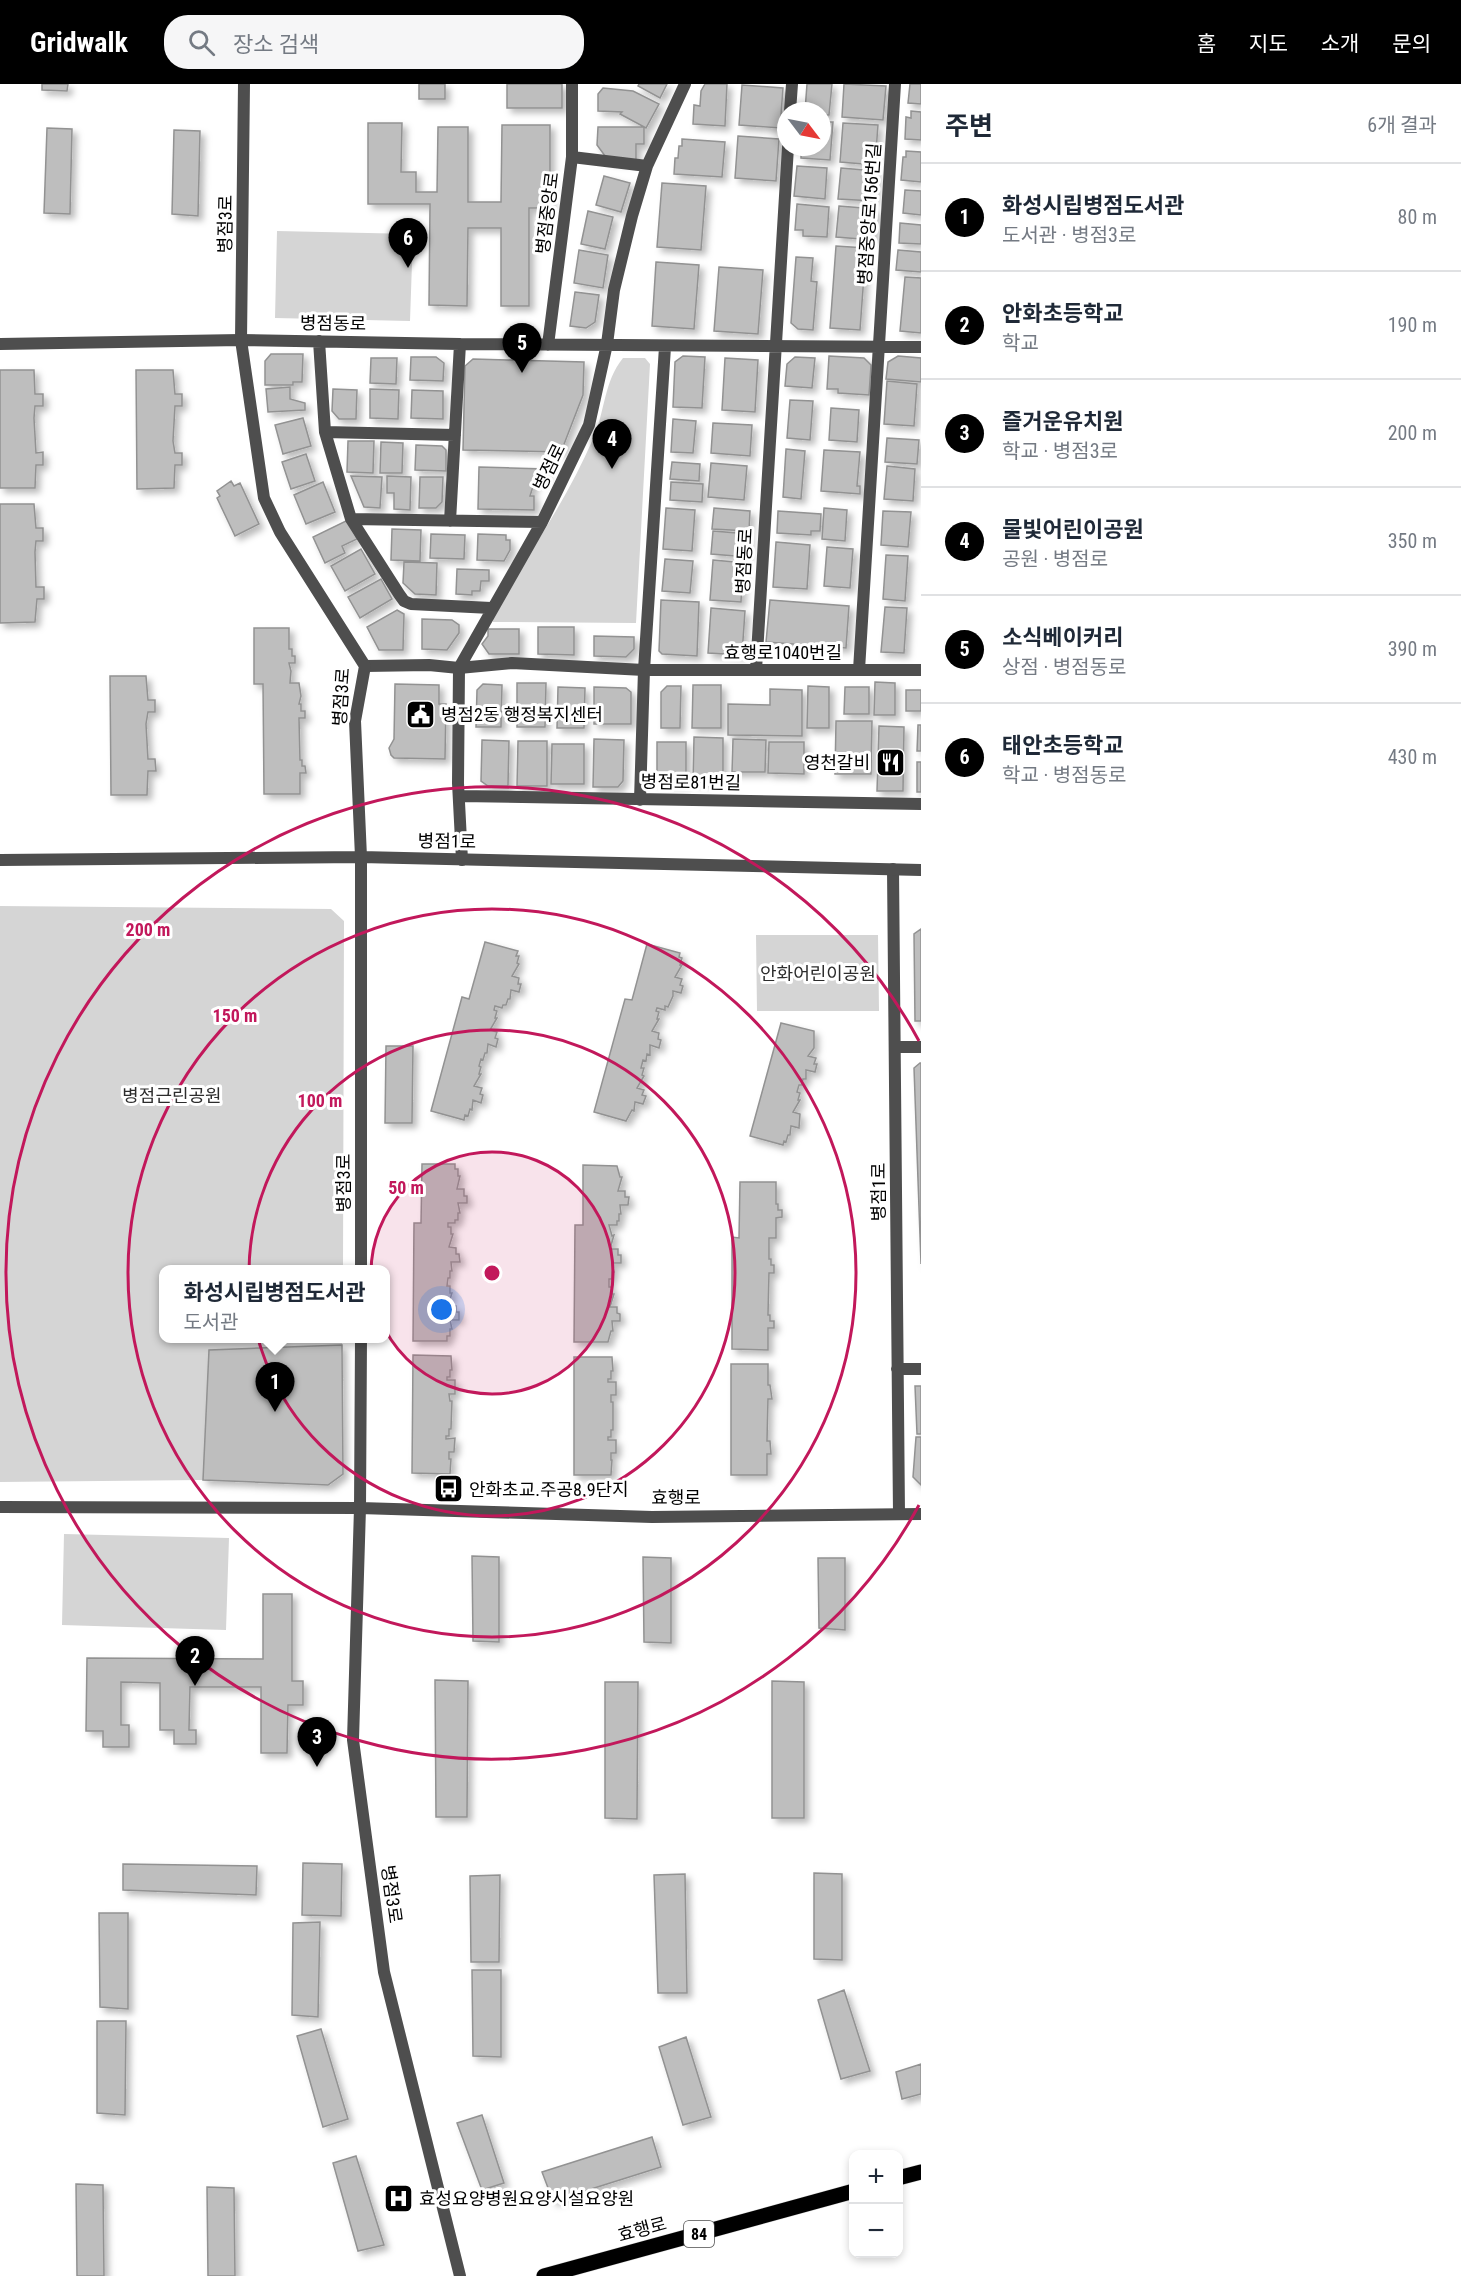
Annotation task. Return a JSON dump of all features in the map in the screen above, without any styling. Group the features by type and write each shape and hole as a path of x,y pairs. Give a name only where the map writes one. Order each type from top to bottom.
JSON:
{"main road":[{"path":"903,2177 921,2172"},
{"name":"효행로","path":"544,2276 849,2192"}],"street":[{"name":"병점3로","path":"244,84 241,340 264,498 280,532 365,666 355,721 361,857 361,1265"},
{"name":"병점중앙로","path":"548,345 572,157 572,84"},
{"name":"병점로","path":"462,860 458,783 459,668 491,608 542,522 589,425 607,344 614,290 647,166 685,84"},
{"path":"791,102 792,84"},
{"name":"병점중앙로156번길","path":"878,347 896,84"},
{"path":"775,346 787,156"},
{"path":"572,157 647,166"},
{"name":"병점동로","path":"0,344 241,340 460,345 921,347"},
{"path":"319,341 325,432 351,519 404,601 411,604 491,608"},
{"path":"450,521 460,345"},
{"name":"병점동로","path":"756,670 775,346"},
{"path":"640,800 644,670 665,347"},
{"path":"859,670 878,347"},
{"path":"325,432 455,435"},
{"path":"351,519 542,522"},
{"name":"효행로1040번길","path":"365,666 429,665 459,668 512,663 644,670 921,670"},
{"name":"병점로81번길","path":"460,796 921,804"},
{"name":"병점1로","path":"0,860 361,857 921,870"},
{"name":"병점1로","path":"893,869 898,1514"},
{"path":"895,1047 921,1047"},
{"name":"병점3로","path":"361,1343 360,1508 353,1740 384,1972 460,2276"},
{"path":"897,1369 921,1369"},
{"path":"0,1507 360,1508"},
{"name":"효행로","path":"360,1508 652,1517 921,1514"}],"green space":[{"path":"277,231 413,234 410,321 275,318"},
{"path":"623,358 645,358 650,364 636,623 493,622 492,612 546,528 582,462 597,429 608,387"},
{"name":"병점근린공원","path":"0,906 331,909 344,921 343,1265 159,1265 159,1343 342,1343 342,1345 210,1350 203,1480 0,1482"},
{"name":"안화어린이공원","path":"756,935 878,935 879,1011 757,1011"},
{"path":"64,1534 229,1538 226,1630 62,1625"}],"building":[{"path":"42,84 68,84 67,91 42,90"},
{"path":"419,84 445,84 445,99 419,99"},
{"path":"507,84 562,84 562,108 507,108"},
{"path":"639,84 667,84 660,98 638,86"},
{"path":"705,84 727,84 725,126 693,124 694,105 700,106 701,91"},
{"path":"807,84 832,84 830,102 806,102"},
{"path":"844,84 886,86 883,120 842,117"},
{"path":"910,84 921,84 921,104 908,103"},
{"path":"742,85 783,88 782,102 777,102 777,128 739,125"},
{"path":"603,88 633,91 659,104 646,128 620,114 622,112 598,111 598,94"},
{"path":"911,111 921,112 921,140 905,139 906,117 911,118"},
{"path":"831,122 833,122 831,147"},
{"path":"368,123 402,123 401,172 416,172 416,192 437,192 438,127 468,127 468,202 501,202 502,125 550,125 550,208 529,208 529,306 501,306 501,228 468,228 467,306 429,305 430,204 368,204"},
{"path":"843,123 878,125 875,165 840,162"},
{"path":"598,127 644,127 644,144 636,144 636,160 608,160 597,145"},
{"path":"47,128 72,129 70,214 44,213"},
{"path":"174,130 200,131 198,216 172,214"},
{"path":"738,136 777,139 776,181 735,178"},
{"path":"682,139 725,142 722,177 674,174 675,158 678,158"},
{"path":"906,151 921,152 921,182 901,180 903,157 906,157"},
{"path":"801,156 830,156 830,160 801,158"},
{"path":"797,166 827,168 825,199 794,196"},
{"path":"841,168 876,171 874,201 838,199"},
{"path":"604,176 630,183 621,212 596,205"},
{"path":"662,183 706,186 701,250 657,247"},
{"path":"905,190 921,191 921,215 903,213"},
{"path":"797,204 829,207 827,237 803,236 803,230 795,230"},
{"path":"839,206 876,209 873,240 836,237"},
{"path":"588,211 613,217 605,249 581,244"},
{"path":"900,223 921,225 921,244 899,243"},
{"path":"836,246 866,248 860,330 830,328"},
{"path":"579,250 608,255 603,288 574,283"},
{"path":"898,250 921,252 921,272 896,270"},
{"path":"796,257 813,258 811,281 817,282 813,330 798,329 791,323"},
{"path":"656,262 699,265 694,329 652,326"},
{"path":"719,267 763,270 758,334 714,331"},
{"path":"905,277 921,278 921,333 900,331"},
{"path":"575,292 599,295 595,322 586,328 570,326"},
{"path":"271,354 303,354 302,382 293,382 293,385 265,385 265,361"},
{"path":"683,356 705,357 702,408 673,407 675,362"},
{"path":"829,356 864,358 871,365 869,395 838,393 838,389 827,389"},
{"path":"898,356 921,358 921,382 886,379 888,362"},
{"path":"411,357 436,357 444,363 443,381 410,380"},
{"path":"795,357 815,358 812,388 785,386 787,364"},
{"path":"371,358 397,358 396,384 370,383"},
{"path":"725,358 758,360 755,412 722,410"},
{"path":"473,359 584,362 583,395 561,452 463,450 465,366"},
{"path":"0,370 34,370 35,394 43,394 43,406 35,406 36,453 43,452 43,465 36,465 35,488 0,488"},
{"path":"136,370 173,370 175,394 182,394 182,406 175,406 173,441 175,453 182,453 182,465 175,465 174,488 137,489"},
{"path":"887,381 917,384 914,426 884,424"},
{"path":"290,387 290,399 305,403 305,410 268,412 266,389"},
{"path":"333,389 357,390 356,419 339,419 332,411"},
{"path":"370,389 399,390 398,419 370,418"},
{"path":"412,390 443,391 443,419 411,418"},
{"path":"790,400 813,401 810,440 787,438"},
{"path":"831,408 859,410 857,442 829,440"},
{"path":"303,418 311,446 283,454 275,425"},
{"path":"673,419 696,421 693,453 671,452"},
{"path":"713,423 752,425 750,456 711,453"},
{"path":"887,438 919,440 917,464 885,462"},
{"path":"348,441 374,441 373,473 347,472"},
{"path":"381,442 403,443 402,473 380,473"},
{"path":"416,445 442,446 446,450 446,471 415,470"},
{"path":"786,449 805,451 801,499 783,497"},
{"path":"824,450 860,452 857,486 860,486 860,494 821,491"},
{"path":"306,454 315,481 291,489 282,462"},
{"path":"672,462 700,464 699,481 670,479"},
{"path":"711,463 747,466 744,500 708,497"},
{"path":"887,466 915,469 913,501 884,499"},
{"path":"479,467 546,469 545,480 535,480 530,496 534,496 534,510 478,509"},
{"path":"351,476 382,477 380,508 364,507"},
{"path":"387,476 411,477 410,510 394,509 394,493 387,493"},
{"path":"420,477 443,477 442,502 436,508 419,508"},
{"path":"231,481 234,486 240,483 259,524 235,536 217,498 220,496 217,491"},
{"path":"323,482 335,512 306,524 294,495"},
{"path":"671,482 703,484 702,502 670,500"},
{"path":"0,504 34,504 36,528 43,528 43,541 36,541 35,552 36,587 44,587 44,599 37,599 35,622 0,623"},
{"path":"666,508 695,510 692,551 663,549"},
{"path":"714,508 750,511 749,531 712,529"},
{"path":"824,508 847,510 845,541 822,539"},
{"path":"778,511 821,514 820,531 811,531 811,535 777,533"},
{"path":"883,511 911,512 908,547 881,545"},
{"path":"348,520 357,539 342,546 345,553 325,563 313,537"},
{"path":"392,529 421,530 420,561 391,560"},
{"path":"713,531 749,534 747,557 711,554"},
{"path":"431,534 465,535 464,559 430,558"},
{"path":"478,534 506,535 506,540 510,540 510,550 504,561 477,560"},
{"path":"776,542 810,545 807,589 773,587"},
{"path":"827,547 853,549 850,588 824,586"},
{"path":"361,549 375,574 345,591 331,566"},
{"path":"886,555 908,556 905,601 883,599"},
{"path":"665,559 693,561 690,593 662,591"},
{"path":"713,560 735,562 735,568 743,568 741,602 710,600"},
{"path":"404,562 437,563 436,595 415,594 403,583"},
{"path":"457,569 489,570 489,581 481,581 480,591 472,591 472,595 456,594"},
{"path":"381,579 392,599 360,618 348,597"},
{"path":"661,600 699,602 697,656 662,654 659,651"},
{"path":"770,600 849,606 846,648 766,642"},
{"path":"885,607 907,608 904,653 881,652"},
{"path":"711,608 745,611 742,655 708,653"},
{"path":"397,610 404,614 403,650 379,650 367,627"},
{"path":"422,619 452,620 459,625 459,633 447,650 422,649"},
{"path":"538,627 574,627 574,655 538,654"},
{"path":"254,628 289,628 289,649 292,649 292,656 295,656 295,663 289,663 290,683 299,683 301,696 299,704 301,704 301,711 305,711 305,718 299,718 300,760 302,760 302,766 305,766 306,773 300,773 300,794 264,794 263,684 254,684"},
{"path":"488,629 519,629 519,654 489,654 482,644 488,636"},
{"path":"594,636 634,637 634,649 626,657 594,656"},
{"path":"110,676 146,676 148,700 155,700 155,712 148,712 146,724 148,759 155,759 156,771 148,771 147,795 111,795"},
{"path":"875,682 895,683 895,715 874,715"},
{"path":"517,683 546,683 545,727 517,727"},
{"path":"395,684 439,685 439,704 446,704 445,759 394,758 391,755 389,748 394,739"},
{"path":"483,684 502,685 501,727 476,727 477,690"},
{"path":"693,685 721,685 721,728 692,728"},
{"path":"667,686 681,686 680,728 661,728 661,692"},
{"path":"808,686 829,687 829,728 807,728"},
{"path":"558,687 585,688 584,728 557,728"},
{"path":"594,687 626,688 631,692 631,724 594,724"},
{"path":"845,687 869,687 869,714 844,714"},
{"path":"770,689 802,690 802,736 728,735 728,704 770,705"},
{"path":"906,690 921,690 921,711 906,711"},
{"path":"836,721 872,721 871,774 835,774"},
{"path":"918,725 921,725 921,751 917,751"},
{"path":"879,726 904,727 903,791 877,791"},
{"path":"694,737 723,738 723,782 693,782"},
{"path":"594,739 624,740 623,781 618,787 593,787"},
{"path":"733,739 766,740 765,772 732,772"},
{"path":"482,740 509,741 508,786 488,786 481,781"},
{"path":"518,741 547,741 547,786 517,786"},
{"path":"657,742 686,742 686,783 657,783"},
{"path":"769,742 804,742 804,774 768,773"},
{"path":"552,744 584,744 584,784 551,784"},
{"path":"917,762 921,762 921,792 917,792"},
{"path":"921,929 921,1021 915,1021 914,934"},
{"path":"485,942 518,951 516,956 519,956 517,963 519,964 512,976 519,978 518,984 521,984 519,992 511,990 510,999 506,1005 502,1008 495,1006 494,1010 497,1011 495,1018 497,1018 490,1030 497,1032 496,1047 488,1044 487,1053 483,1060 481,1059 479,1066 481,1067 479,1074 481,1074 474,1086 482,1088 481,1103 473,1100 472,1110 470,1109 468,1116 465,1115 464,1120 431,1111 462,997 469,999"},
{"path":"647,944 680,953 679,957 682,958 680,965 682,965 675,977 682,979 680,985 683,986 681,993 673,991 673,996 668,1007 665,1006 665,1010 657,1008 656,1011 659,1012 657,1019 659,1019 652,1031 659,1033 658,1039 661,1040 659,1048 650,1045 650,1055 647,1054 646,1061 643,1060 641,1068 644,1068 642,1075 644,1076 637,1088 644,1090 642,1095 646,1096 643,1104 635,1102 634,1111 632,1110 626,1121 594,1112 625,999 632,1000"},
{"path":"781,1023 814,1031 814,1048 808,1056 816,1058 814,1064 817,1064 815,1072 806,1070 806,1079 803,1079 802,1085 799,1085 797,1092 800,1093 798,1100 800,1100 793,1112 800,1114 799,1128 791,1126 790,1135 783,1145 750,1136"},
{"path":"386,1046 413,1046 412,1123 385,1123"},
{"path":"921,1063 921,1264 914,1068"},
{"path":"422,1164 455,1164 455,1169 458,1169 458,1176 460,1176 457,1189 464,1189 464,1196 467,1196 467,1203 458,1203 460,1213 458,1213 458,1220 455,1220 455,1223 448,1223 448,1227 451,1227 451,1234 453,1234 449,1247 456,1248 460,1262 451,1262 452,1271 448,1278 447,1286 450,1286 450,1293 452,1293 448,1306 456,1306 459,1320 450,1320 452,1329 450,1329 450,1336 447,1336 447,1341 413,1341 414,1223 421,1223"},
{"path":"583,1165 617,1166 620,1177 622,1177 618,1191 625,1191 625,1197 629,1197 628,1205 620,1205 621,1214 619,1214 617,1225 609,1225 612,1236 614,1235 610,1249 618,1249 621,1263 612,1263 614,1272 612,1272 612,1279 609,1279 609,1287 612,1287 612,1294 614,1294 610,1307 617,1307 620,1321 612,1321 613,1331 611,1331 608,1342 574,1342 575,1225 583,1225"},
{"path":"740,1182 776,1182 776,1204 778,1204 778,1210 782,1210 782,1217 776,1218 776,1238 769,1238 769,1259 771,1259 771,1265 774,1265 774,1273 769,1273 768,1315 770,1315 770,1321 774,1321 774,1328 768,1328 768,1350 732,1349 732,1237 739,1238"},
{"path":"342,1345 343,1474 328,1485 203,1480 209,1350"},
{"path":"413,1355 451,1356 452,1370 447,1380 455,1380 455,1394 449,1394 450,1401 452,1401 451,1429 446,1439 455,1438 454,1452 449,1452 450,1474 412,1473"},
{"path":"574,1357 612,1357 613,1371 611,1371 611,1379 608,1379 608,1382 616,1382 616,1395 611,1395 613,1430 608,1440 616,1440 616,1453 611,1453 611,1475 574,1475"},
{"path":"731,1364 768,1364 768,1385 770,1385 772,1399 768,1399 767,1441 770,1441 771,1454 767,1454 767,1475 731,1475"},
{"path":"915,1386 921,1386 921,1434 917,1434"},
{"path":"916,1437 921,1437 921,1485 913,1477"},
{"path":"472,1556 499,1557 499,1642 473,1641"},
{"path":"643,1557 671,1558 671,1643 644,1642"},
{"path":"818,1558 845,1558 845,1630 819,1628"},
{"path":"263,1594 292,1594 292,1681 303,1681 303,1705 288,1705 287,1753 261,1753 261,1687 190,1687 189,1730 196,1730 196,1744 174,1744 174,1730 160,1730 160,1683 121,1682 121,1725 129,1725 129,1747 103,1747 103,1731 86,1731 87,1658 263,1659"},
{"path":"435,1680 468,1681 467,1817 436,1817"},
{"path":"772,1681 804,1682 804,1818 772,1818"},
{"path":"605,1682 638,1682 637,1819 605,1818"},
{"path":"303,1863 342,1864 341,1916 302,1915"},
{"path":"123,1864 257,1866 256,1895 123,1890"},
{"path":"814,1873 842,1874 842,1960 814,1959"},
{"path":"685,1874 687,1993 658,1993 654,1875"},
{"path":"500,1875 499,1962 471,1962 470,1876"},
{"path":"99,1913 128,1913 128,2009 100,2007"},
{"path":"320,1922 318,2017 292,2015 293,1923"},
{"path":"472,1970 501,1970 501,2057 473,2056"},
{"path":"844,1990 870,2071 841,2079 818,2000"},
{"path":"97,2021 126,2021 125,2115 97,2113"},
{"path":"321,2029 348,2119 323,2127 297,2036"},
{"path":"686,2037 711,2117 683,2125 659,2047"},
{"path":"921,2064 921,2094 902,2099 896,2072"},
{"path":"482,2115 504,2183 482,2190 457,2123"},
{"path":"652,2137 661,2167 553,2201 542,2172"},
{"path":"356,2156 384,2245 358,2251 333,2163"},
{"path":"76,2184 103,2185 104,2276 77,2276"},
{"path":"207,2187 234,2188 235,2276 208,2276"}],"place":[{"name":"태안초등학교","path":"408,268"},
{"name":"소식베이커리","path":"522,373"},
{"name":"물빛어린이공원","path":"612,469"},
{"name":"병점2동 행정복지센터","path":"420,714"},
{"name":"영천갈비","path":"891,762"},
{"name":"화성시립병점도서관","path":"275,1412"},
{"name":"안화초교.주공8.9단지","path":"448,1489"},
{"name":"안화초등학교","path":"195,1686"},
{"name":"즐거운유치원","path":"317,1767"},
{"name":"효성요양병원요양시설요양원","path":"398,2198"}]}
